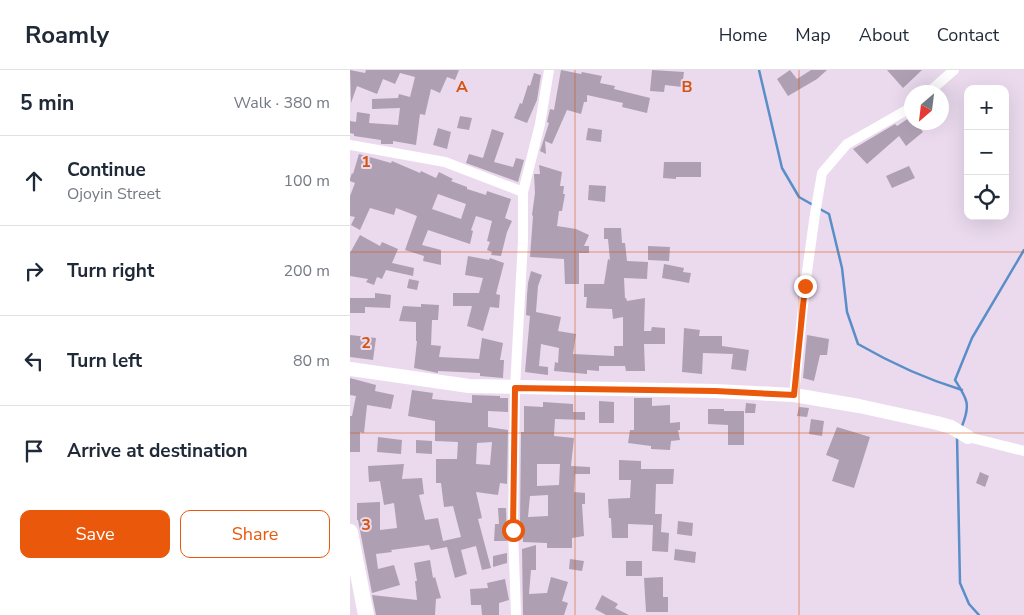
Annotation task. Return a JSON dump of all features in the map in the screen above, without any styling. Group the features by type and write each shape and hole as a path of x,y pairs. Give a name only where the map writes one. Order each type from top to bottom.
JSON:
{"main road":[{"path":"350,532 366,615"}],"street":[{"path":"516,615 513,530 515,388 523,241 523,192 540,124 549,70"},
{"path":"938,85 954,70"},
{"path":"794,395 805,286 822,173 847,144 904,112"},
{"path":"350,145 445,162 523,192"},
{"path":"350,369 469,386 715,391 794,395 859,406 951,427 968,437 1024,451"}],"building":[{"path":"350,70 365,73 366,70 459,70 455,80 447,77 440,93 431,89 425,115 420,114 416,145 393,141 393,144 381,144 381,140 354,136 354,134 350,133 350,121 356,122 357,112 370,114 369,123 398,125 400,108 372,109 372,99 398,98 399,94 410,97 415,77 400,73 395,84 383,79 377,94 357,86 351,103"},
{"path":"561,70 602,76 600,83 615,86 614,89 650,98 647,113 622,107 623,103 587,95 587,102 584,102 581,114 567,110 552,144 545,141 546,154 540,151 549,123 547,122 550,109 554,110"},
{"path":"652,70 684,72 682,87 665,85 664,92 650,91"},
{"path":"790,70 797,79 811,70 827,70 817,79 788,96 777,79"},
{"path":"887,70 922,70 904,85 903,88"},
{"path":"534,73 541,75 537,100 527,123 514,118 520,103 522,104 528,85 530,86"},
{"path":"460,116 472,118 469,130 457,128"},
{"path":"904,121 904,130 921,130 923,132 906,146 899,136 867,164 853,149 895,124 897,126"},
{"path":"438,128 451,132 447,149 433,145"},
{"path":"588,128 602,130 601,142 586,140"},
{"path":"492,129 504,133 494,162 513,167 516,158 524,160 518,182 466,163 469,154 483,158"},
{"path":"359,154 391,163 392,161 436,178 439,172 453,179 451,181 467,187 467,189 486,195 487,191 511,199 505,218 512,221 501,256 491,255 492,252 487,250 490,242 487,241 492,221 476,216 471,230 473,231 470,244 428,230 422,245 441,250 441,265 423,261 424,256 405,250 417,216 396,208 394,215 370,208 360,230 351,225 355,217 350,216 350,196 355,183 350,181 350,179","holes":["438,194 466,204 461,219 432,209"]},
{"path":"664,162 701,162 701,177 663,178"},
{"path":"539,165 562,172 560,186 564,186 563,194 565,194 562,211 559,211 557,226 576,229 589,235 584,246 589,246 589,253 579,253 579,284 565,284 564,259 530,257 535,193 534,174 540,174"},
{"path":"909,166 915,178 892,188 886,176"},
{"path":"589,185 606,186 605,202 588,200"},
{"path":"604,228 621,228 622,243 625,243 627,261 648,262 647,279 624,278 625,298 627,301 645,298 644,331 651,331 652,327 665,328 665,344 644,344 645,371 626,371 625,366 599,366 599,371 587,370 587,374 554,371 555,362 558,363 559,348 541,344 539,366 548,367 548,375 525,372 530,316 526,315 527,295 531,271 542,275 538,286 536,312 561,317 558,331 576,334 573,354 614,356 614,346 623,346 623,317 613,319 612,309 586,308 587,297 584,297 584,284 604,284 608,259 610,260 608,239 604,239"},
{"path":"360,235 380,246 382,242 398,249 392,263 414,268 413,276 386,270 382,279 377,277 374,285 366,282 368,279 350,276 350,253"},
{"path":"648,246 670,247 669,261 648,260"},
{"path":"468,256 489,260 490,258 504,263 496,294 500,295 499,308 490,307 483,331 467,326 472,306 453,306 453,293 479,293 483,278 465,275"},
{"path":"664,264 684,268 683,272 691,273 689,283 662,278"},
{"path":"409,279 419,281 417,290 407,288"},
{"path":"375,293 391,295 390,308 365,307 365,313 350,313 350,298 375,298"},
{"path":"421,304 439,305 438,320 432,320 431,345 441,346 439,357 479,359 482,338 503,343 500,360 504,360 503,378 480,376 480,373 438,371 438,373 414,368 417,341 416,322 399,321 403,306 421,307"},
{"path":"684,328 700,330 699,336 722,336 722,346 749,350 746,371 731,369 733,354 703,353 702,374 682,372"},
{"path":"350,335 376,338 373,360 350,357"},
{"path":"807,335 829,339 827,355 820,355 814,381 803,378"},
{"path":"350,378 376,385 375,391 394,395 391,409 367,405 364,433 360,432 360,452 350,452 350,416 352,416 356,396 350,395"},
{"path":"412,390 433,393 432,399 472,403 472,395 508,398 508,412 488,411 488,427 508,430 507,484 500,483 498,495 476,492 482,518 478,519 491,568 482,570 476,546 461,550 467,574 455,578 447,547 431,550 429,545 391,550 392,552 376,554 378,569 394,565 400,585 372,593 357,520 357,503 380,502 380,530 397,528 394,503 384,505 380,481 369,482 368,466 404,464 402,479 422,478 424,494 419,495 425,520 438,518 443,541 461,537 453,506 444,507 441,483 436,483 436,459 457,459 458,442 435,441 435,421 408,416","holes":["492,442 490,465 476,464 477,443"]},
{"path":"634,398 652,398 652,406 670,405 670,423 680,422 680,430 678,430 680,440 671,441 670,450 651,449 651,446 628,443 630,430 634,430"},
{"path":"599,401 614,402 614,423 599,423"},
{"path":"543,402 573,404 573,412 585,412 585,420 555,419 554,436 574,438 571,466 590,467 590,474 575,474 574,492 585,493 585,504 582,504 584,536 572,538 572,548 547,548 547,543 523,542 522,525 520,525 521,432 524,432 524,406 543,407","holes":["537,464 560,464 559,485 537,486","548,495 548,516 528,517 530,496"]},
{"path":"746,403 756,404 755,413 745,413"},
{"path":"799,407 809,408 807,417 797,416"},
{"path":"708,409 744,411 744,445 728,445 728,425 708,424"},
{"path":"811,419 824,421 822,436 809,434"},
{"path":"837,427 870,437 854,488 832,481 839,460 826,455"},
{"path":"378,437 402,440 401,454 377,452"},
{"path":"416,440 432,441 432,454 416,453"},
{"path":"619,460 641,461 641,469 674,469 673,484 656,484 655,514 662,514 661,532 669,533 668,552 652,551 653,525 628,524 628,538 612,538 608,499 630,498 631,480 619,480"},
{"path":"980,472 989,476 985,487 976,483"},
{"path":"498,508 506,508 507,541 494,541 495,524 499,524"},
{"path":"678,521 693,523 692,536 677,534"},
{"path":"536,545 536,570 531,570 529,594 547,593 551,577 568,582 562,601 568,603 564,615 523,615 522,549"},
{"path":"675,549 696,552 695,563 674,560"},
{"path":"507,553 507,563 493,567 493,556"},
{"path":"570,559 584,561 582,571 569,569"},
{"path":"430,560 433,578 435,577 441,598 436,599 435,615 376,615 372,595 417,600 415,581 417,581 414,563"},
{"path":"626,561 642,561 642,576 626,576"},
{"path":"663,577 663,597 668,597 668,612 646,612 644,578"},
{"path":"505,579 509,600 499,603 499,615 482,615 481,605 471,605 470,589 488,588 487,583"},
{"path":"602,595 618,604 615,608 629,615 606,615 595,609"}],"waterway":[{"path":"759,70 782,168 799,197 813,205"},
{"path":"818,208 829,214 842,268 847,312 858,344 909,370 962,390"},
{"path":"962,426 967,407 965,397 955,380 972,338 1024,250"},
{"path":"957,436 960,583 969,604 979,615"}],"route":[{"path":"513,530 515,388 715,391 794,395 805,286"}]}
